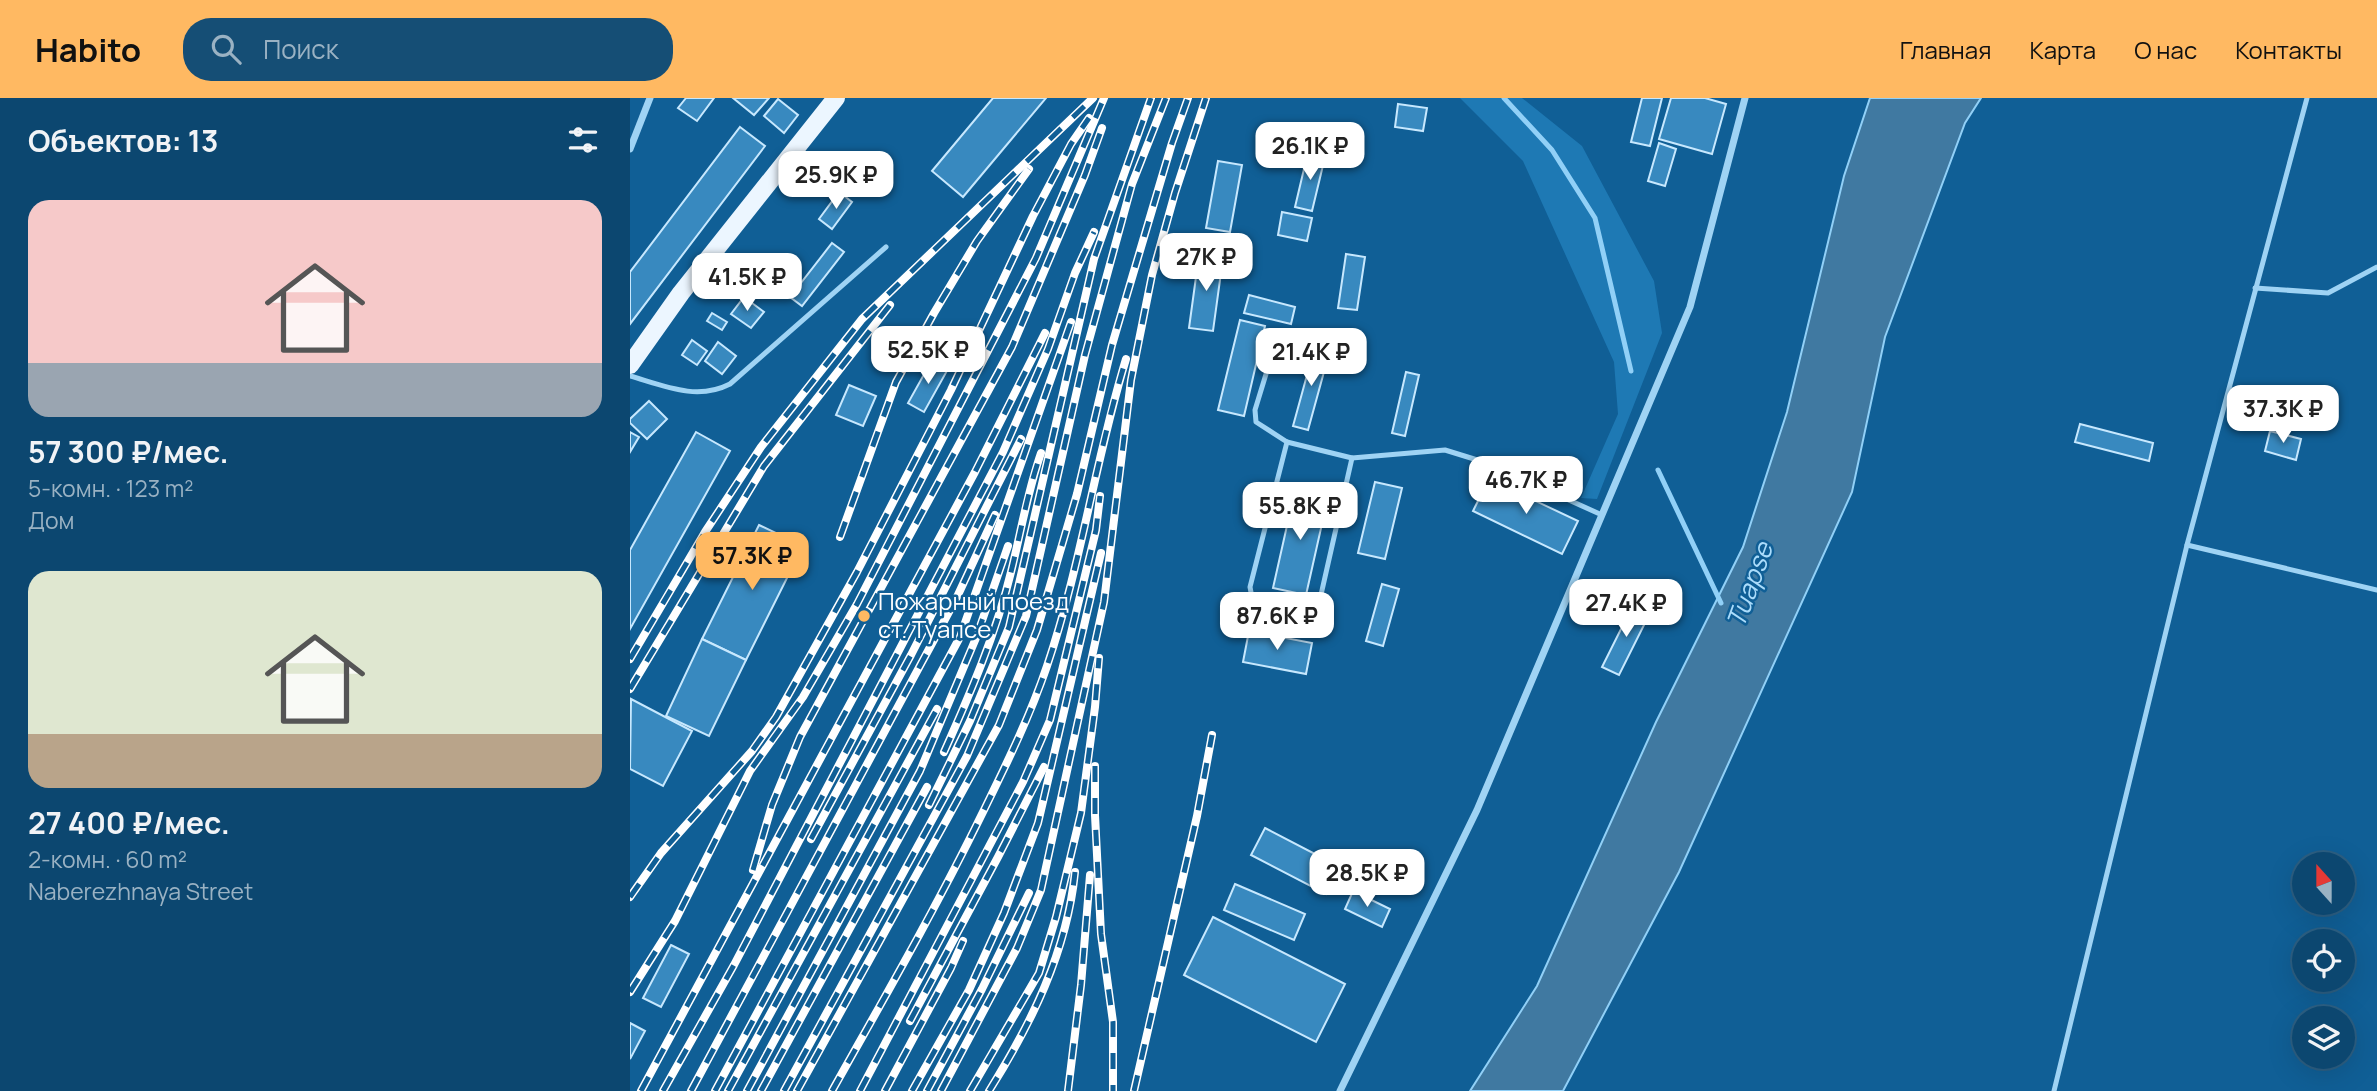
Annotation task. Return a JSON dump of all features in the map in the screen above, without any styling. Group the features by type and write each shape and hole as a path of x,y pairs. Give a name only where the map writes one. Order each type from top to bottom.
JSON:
{"main road":[{"path":"630,365 681,293 836,98"}],"street":[{"path":"630,149 650,98"},
{"path":"1340,1091 1478,810 1690,307 1745,98"}],"lane":[{"path":"2054,1091 2187,545 2307,98"},
{"path":"630,376 686,392 716,391 730,384 886,247"},
{"path":"2255,288 2328,293 2377,267"},
{"path":"1278,335 1255,410 1256,422 1287,442 1352,458 1445,450 1487,463 1602,515"},
{"path":"1287,442 1250,587 1253,603 1258,611 1296,618 1312,614 1318,608 1352,458"},
{"path":"2187,545 2377,590"}],"shaded area":[{"path":"1460,98 1522,98 1582,146 1654,281 1662,333 1597,499 1581,498 1618,414 1614,362 1523,161"}],"water":[{"name":"Tuapse","path":"1870,98 1981,98 1965,123 1885,337 1852,492 1679,872 1563,1091 1470,1091 1537,986 1656,722 1743,547 1787,412 1844,176"}],"building":[{"path":"686,98 714,98 697,121 678,108"},
{"path":"733,98 769,98 754,115"},
{"path":"993,98 1046,98 963,197 932,171"},
{"path":"1642,98 1662,98 1650,146 1631,142"},
{"path":"1671,98 1705,98 1726,104 1712,154 1659,139"},
{"path":"778,99 798,115 784,133 764,116"},
{"path":"1398,104 1427,108 1423,131 1395,127"},
{"path":"740,127 765,146 630,324 630,272"},
{"path":"1659,143 1676,149 1665,186 1648,181"},
{"path":"1308,152 1325,157 1312,211 1295,207"},
{"path":"1218,161 1242,165 1230,232 1206,228"},
{"path":"839,192 852,202 832,229 819,219"},
{"path":"1282,212 1312,218 1307,241 1278,235"},
{"path":"832,243 844,252 802,306 790,297"},
{"path":"1346,254 1365,257 1357,310 1338,308"},
{"path":"1199,255 1223,258 1213,331 1189,328"},
{"path":"1249,295 1295,307 1291,324 1244,313"},
{"path":"744,297 764,312 751,328 731,314"},
{"path":"712,313 727,322 722,330 707,321"},
{"path":"1240,320 1265,326 1244,416 1218,410"},
{"path":"692,340 707,351 697,365 682,355"},
{"path":"718,342 736,356 722,374 705,361"},
{"path":"1315,346 1330,350 1308,430 1293,426"},
{"path":"932,360 948,369 924,412 908,403"},
{"path":"1406,372 1419,375 1405,436 1392,433"},
{"path":"849,385 876,396 863,426 836,415"},
{"path":"649,401 667,419 647,439 630,423 630,419"},
{"path":"2080,424 2153,443 2149,461 2075,442"},
{"path":"2270,431 2301,439 2296,460 2265,451"},
{"path":"630,432 639,437 630,452"},
{"path":"696,432 730,451 630,629 630,550"},
{"path":"1489,479 1578,521 1562,554 1473,511"},
{"path":"1375,482 1402,488 1385,559 1358,553"},
{"path":"1295,490 1328,497 1306,595 1273,588"},
{"path":"759,525 803,546 746,660 702,639"},
{"path":"1382,584 1399,589 1383,646 1366,641"},
{"path":"1634,603 1651,611 1619,675 1602,667"},
{"path":"1249,631 1312,643 1306,674 1243,662"},
{"path":"702,639 746,660 709,736 666,716"},
{"path":"631,699 692,731 663,786 630,769"},
{"path":"1265,828 1340,867 1326,894 1251,855"},
{"path":"1235,884 1305,914 1294,940 1224,910"},
{"path":"1353,891 1390,909 1382,927 1345,909"},
{"path":"1213,917 1345,984 1316,1042 1184,975"},
{"path":"671,945 689,954 661,1007 643,998"},
{"path":"630,1023 645,1031 630,1059"}],"waterway":[{"path":"1504,98 1552,150 1595,218 1631,371"},
{"name":"Tuapse","path":"1658,470 1721,603"}],"railway":[{"path":"630,659 705,532 761,447 862,319 1093,98"},
{"path":"630,992 675,921 750,771 803,697 857,604 1036,258 1104,98"},
{"path":"929,805 970,721 1009,627 1094,259 1151,98"},
{"path":"784,1091 967,756 1026,616 1085,355 1132,184 1166,98"},
{"path":"797,1091 999,725 1037,630 1077,494 1112,345 1188,98"},
{"path":"941,1091 1017,948 1041,890 1104,602 1131,380 1152,275 1206,98"},
{"path":"630,897 661,853 752,751 776,717 857,572 951,390 1033,216 1071,144 1089,118"},
{"path":"753,870 772,805 800,737 1012,347 1085,175 1102,128"},
{"path":"840,537 896,382 977,241 1029,169"},
{"path":"663,1091 734,965 1003,452 1048,349 1075,273 1094,232"},
{"path":"630,689 764,466 890,305"},
{"path":"715,1091 960,637 1071,322"},
{"path":"641,1091 975,472 1045,333"},
{"path":"832,1091 945,886 999,779 1032,705 1059,628 1126,359"},
{"path":"811,839 911,655 1021,439"},
{"path":"944,752 973,686 998,618 1041,453"},
{"path":"860,1091 1023,782 1050,720 1096,530 1100,496"},
{"path":"691,1091 957,597 995,515"},
{"path":"747,1091 920,771 976,638 1008,546"},
{"path":"912,1091 969,990 1004,913 1038,823 1101,553"},
{"path":"970,1091 1039,973 1056,917 1081,813 1099,658"},
{"path":"728,1091 937,709"},
{"path":"1134,1091 1197,816 1212,735"},
{"path":"1095,766 1101,934 1113,1022 1113,1091"},
{"path":"910,1021 1044,767"},
{"path":"761,1091 927,787"},
{"path":"989,1091 1019,1040 1045,986 1064,931 1075,872"},
{"path":"1068,1091 1081,985 1090,875"},
{"path":"927,1091 982,989 1029,893"},
{"path":"885,1091 963,941"}],"place":[{"name":"Пожарный поезд ст. Туапсе","path":"864,616"}]}
